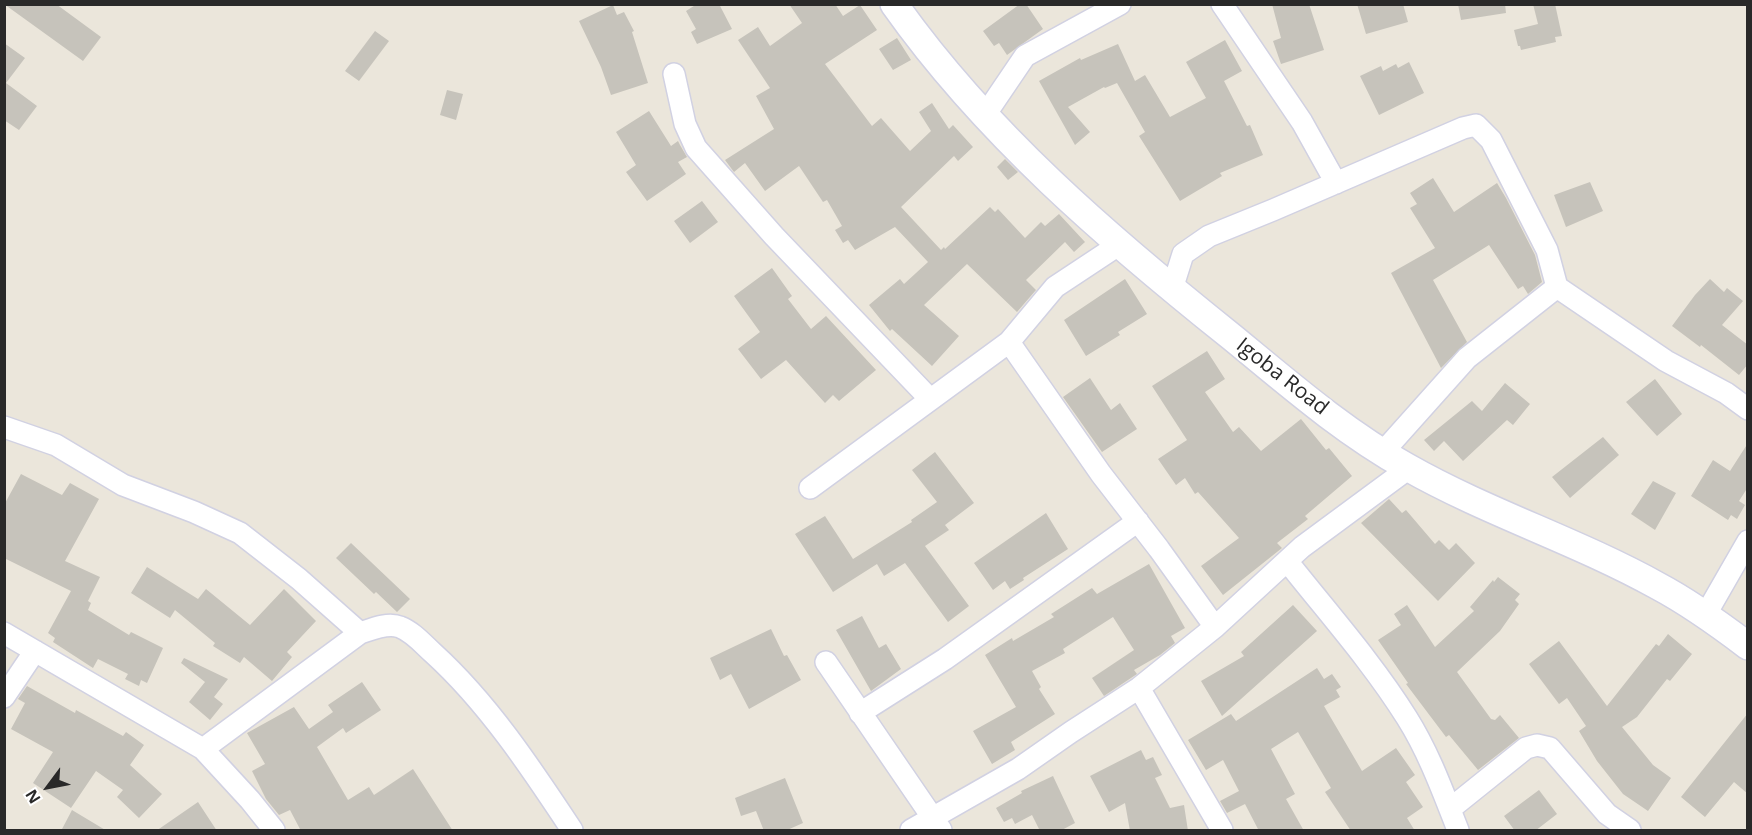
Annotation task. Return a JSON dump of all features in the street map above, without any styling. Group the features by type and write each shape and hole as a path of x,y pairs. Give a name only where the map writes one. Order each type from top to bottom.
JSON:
{"street":[{"name":"Igoba Road","path":"894,4 925,48 1026,158 1172,289 1319,408 1408,468 1656,584 1706,614 1748,646"},
{"path":"985,115 1025,56 1120,4"},
{"path":"1222,4 1302,122 1336,183"},
{"path":"674,74 685,124 696,148 774,236 930,399"},
{"path":"1172,289 1183,254 1209,236 1463,128 1476,125 1491,140 1547,250 1557,287 1665,361 1726,393 1748,409"},
{"path":"810,488 1009,342 1054,287 1120,244"},
{"path":"1383,452 1467,358 1557,287"},
{"path":"1009,342 1101,474 1138,520 1215,627"},
{"path":"4,427 56,445 123,485 194,512 240,533 299,579 360,633"},
{"path":"911,831 937,825 1071,732 1140,688 1215,627 1302,547 1408,468"},
{"path":"860,713 945,659 1138,520"},
{"path":"1706,614 1748,541"},
{"path":"1287,561 1374,670 1408,719 1432,765 1458,831"},
{"path":"203,749 360,633 389,625 398,626 411,633 458,676 509,739 572,831"},
{"path":"4,633 203,749 250,800 274,831"},
{"path":"4,697 35,651"},
{"path":"826,662 937,825"},
{"path":"1140,688 1222,831"},
{"path":"1450,809 1516,755 1526,748 1537,745 1550,748 1607,814 1630,831"}],"building":[{"path":"4,4 56,4 101,37 83,61"},
{"path":"697,4 719,4 732,29 697,44 691,32 696,29 686,11"},
{"path":"789,4 835,4 843,16 860,5 877,30 825,64 872,126 881,118 910,151 931,131 919,112 932,103 949,129 953,125 973,147 958,161 954,156 901,207 941,250 944,247 945,249 990,207 995,212 998,209 1025,238 1041,222 1045,226 1059,214 1085,242 1074,252 1065,242 1026,280 1036,290 1017,312 967,264 924,305 959,336 932,366 892,329 890,331 869,305 900,279 904,284 928,262 895,227 855,250 848,240 843,243 835,230 842,226 827,200 823,202 799,166 765,191 745,163 734,172 725,160 774,129 756,96 770,88 738,40 758,27 770,46 802,23"},
{"path":"1020,4 1026,4 1043,29 1007,55 999,43 994,46 983,31"},
{"path":"1272,4 1309,4 1324,50 1281,64 1273,41 1281,38"},
{"path":"1357,4 1403,4 1408,22 1366,34"},
{"path":"1458,4 1505,4 1506,13 1461,20"},
{"path":"1533,4 1555,4 1562,36 1555,37 1556,42 1521,50 1514,30 1538,24"},
{"path":"613,5 617,15 624,12 634,31 632,32 648,83 611,95 601,67 579,21"},
{"path":"375,31 389,41 359,81 345,71"},
{"path":"897,38 911,60 893,70 879,49"},
{"path":"1225,40 1242,71 1224,81 1247,126 1250,125 1263,155 1220,173 1222,176 1180,201 1139,136 1145,132 1117,83 1104,87 1068,107 1090,132 1075,145 1039,81 1080,58 1081,60 1118,44 1135,81 1145,75 1170,117 1206,98 1186,62"},
{"path":"4,43 25,58 6,83 37,106 19,130 4,120"},
{"path":"1409,62 1424,93 1379,115 1360,76 1381,66 1383,71 1396,64 1398,68"},
{"path":"447,90 463,94 456,120 440,115"},
{"path":"649,111 671,146 678,141 687,157 678,162 686,174 647,201 626,172 636,165 616,132"},
{"path":"1005,159 1018,172 1008,180 997,167"},
{"path":"1433,178 1454,212 1497,183 1535,255 1542,282 1528,294 1523,286 1518,289 1489,245 1433,280 1467,342 1441,368 1391,273 1435,248 1410,208 1417,204 1410,193"},
{"path":"1590,182 1603,211 1566,227 1554,195"},
{"path":"702,201 718,222 690,243 674,221"},
{"path":"772,268 792,296 788,299 811,329 826,316 876,370 839,401 833,395 825,403 786,360 761,379 738,349 760,332 734,296"},
{"path":"1125,279 1147,314 1118,332 1120,335 1086,356 1064,320"},
{"path":"1710,279 1724,292 1727,288 1743,301 1722,325 1748,345 1748,364 1739,375 1672,326"},
{"path":"1207,351 1225,379 1205,392 1233,432 1239,427 1261,451 1301,419 1326,450 1329,448 1352,476 1305,516 1308,519 1277,543 1282,548 1223,595 1201,566 1239,538 1198,492 1195,494 1185,478 1176,485 1158,459 1187,440 1152,386"},
{"path":"1090,378 1111,410 1120,403 1137,429 1102,452 1063,397"},
{"path":"1655,379 1682,414 1657,436 1626,402"},
{"path":"1505,383 1530,404 1513,425 1507,420 1463,461 1444,441 1434,451 1424,440 1472,401 1482,411"},
{"path":"1603,437 1619,455 1570,498 1552,477"},
{"path":"1748,443 1748,487 1739,501 1745,505 1737,519 1731,515 1728,520 1691,496 1713,460 1730,471"},
{"path":"935,452 974,503 945,525 949,530 925,546 969,606 948,622 905,563 884,576 877,564 833,592 795,534 825,516 853,559 912,522 911,520 937,502 912,470"},
{"path":"21,474 62,495 70,483 99,499 65,561 100,577 88,601 91,603 88,610 129,635 131,632 163,648 147,683 141,680 139,686 125,679 128,674 98,659 93,668 53,642 55,638 48,633 71,591 4,558 4,505"},
{"path":"1653,481 1676,493 1655,530 1631,514"},
{"path":"1389,499 1402,513 1406,510 1435,544 1439,540 1449,550 1456,543 1475,563 1438,601 1361,523"},
{"path":"1046,513 1068,549 1010,589 1005,581 993,590 974,563"},
{"path":"351,543 410,599 397,612 336,558"},
{"path":"1149,564 1185,628 1171,636 1175,643 1134,670 1137,674 1104,696 1092,678 1134,650 1113,617 1063,649 1065,653 1032,671 1041,687 1039,689 1055,714 1011,742 1015,750 992,764 973,731 1016,707 985,655 1012,638 1013,641 1054,617 1051,614 1092,588 1097,594"},
{"path":"147,567 198,599 206,589 250,625 284,589 316,621 287,652 292,657 272,681 244,657 240,663 213,646 215,643 175,610 170,618 131,593"},
{"path":"1498,577 1520,594 1515,600 1519,604 1500,631 1457,672 1491,719 1495,720 1500,715 1519,738 1478,770 1449,735 1446,737 1406,684 1408,683 1378,640 1401,625 1394,614 1407,605 1435,647 1474,611 1470,607"},
{"path":"1293,605 1317,631 1222,716 1201,681 1244,656 1241,652"},
{"path":"862,616 879,648 886,644 901,669 871,691 836,630"},
{"path":"771,629 784,656 787,655 801,680 749,709 731,674 720,680 710,658"},
{"path":"1668,634 1692,654 1670,681 1667,679 1637,717 1622,727 1653,765 1671,778 1648,811 1623,794 1597,761 1579,731 1586,726 1567,698 1559,704 1529,664 1559,641 1607,706 1656,644 1659,646"},
{"path":"184,658 228,679 214,697 223,704 210,720 189,702 205,682 181,663"},
{"path":"1317,668 1324,679 1332,674 1341,687 1336,690 1340,697 1324,706 1362,771 1396,748 1415,775 1406,782 1423,807 1407,818 1415,831 1351,831 1325,792 1331,788 1298,732 1271,749 1295,794 1286,799 1304,831 1259,831 1245,804 1227,813 1220,801 1239,791 1223,760 1206,770 1188,740 1231,714 1236,721"},
{"path":"362,682 381,710 346,733 343,728 317,747 348,800 369,787 374,795 413,769 453,831 301,831 290,810 279,815 266,799 252,771 265,764 247,733 294,707 309,729 333,712 328,705"},
{"path":"27,686 123,736 126,732 144,745 130,765 162,794 139,818 117,797 123,790 96,771 71,808 33,783 53,752 11,729 25,703 18,699"},
{"path":"1748,713 1748,794 1734,782 1705,817 1681,797"},
{"path":"1141,750 1146,760 1153,757 1162,775 1155,778 1170,808 1184,805 1188,831 1130,831 1125,803 1109,812 1090,776"},
{"path":"1053,776 1075,823 1060,831 1040,831 1032,815 1015,824 1012,818 1004,822 996,808 1022,793 1021,791"},
{"path":"785,778 803,823 785,831 764,831 756,811 741,816 735,798"},
{"path":"1539,790 1557,814 1535,831 1515,831 1504,816"},
{"path":"198,802 217,831 156,831"},
{"path":"72,810 107,831 61,831"}]}
